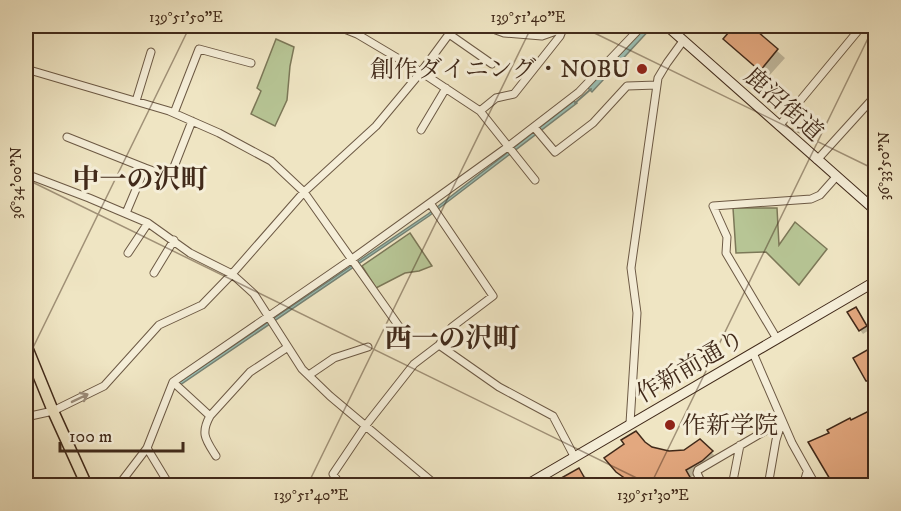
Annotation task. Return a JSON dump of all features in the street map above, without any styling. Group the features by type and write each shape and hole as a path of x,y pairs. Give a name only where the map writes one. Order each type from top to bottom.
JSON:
{"main road":[{"path":"26,345 87,486"}],"street":[{"path":"26,38 31,26"},
{"path":"337,26 357,34 422,72 480,111 535,180"},
{"path":"26,417 53,411 104,386 159,325 202,305 304,192 376,126 422,72 455,26"},
{"path":"485,26 504,33 542,36 559,30 563,26"},
{"path":"480,111 496,98 514,94 560,36 563,26"},
{"path":"118,486 147,448 173,382 352,259 509,146 579,92 642,26"},
{"name":"鹿沼街道","path":"667,26 876,211"},
{"path":"779,126 862,26"},
{"path":"449,34 492,64"},
{"path":"630,423 637,313 631,268 658,78 683,40"},
{"path":"174,113 199,49 251,63"},
{"path":"136,101 151,52"},
{"path":"26,69 174,113 219,133 271,161 304,192 403,332"},
{"path":"534,127 555,152 593,123 627,86 657,85"},
{"path":"421,130 446,88"},
{"path":"817,160 876,95"},
{"path":"67,137 170,177 192,121"},
{"path":"126,213 145,168"},
{"path":"26,174 148,223 190,253 232,274 254,294 302,369 330,396 437,486"},
{"path":"777,339 726,253 727,237 713,206 811,199 820,195 836,177"},
{"path":"340,486 333,474 366,425 414,364 439,345 452,327 493,296 430,203"},
{"path":"128,253 148,223"},
{"path":"154,273 174,240"},
{"name":"作新前通り","path":"525,486 876,281"},
{"path":"439,345 499,387 554,416 574,456"},
{"path":"216,456 206,440 205,427 210,416 250,372 288,346"},
{"path":"309,375 334,358 368,347"},
{"path":"753,353 782,421 816,486"},
{"path":"173,382 210,416"},
{"path":"703,486 696,473 698,470 782,421"},
{"path":"768,486 776,440 782,421"},
{"path":"732,486 740,445"},
{"path":"147,448 170,486"},
{"path":"803,486 807,472"}],"green space":[{"path":"276,39 294,47 287,100 275,126 251,114 261,91 257,88"},
{"path":"733,208 777,208 779,245 795,222 827,249 799,285 766,252 736,253"},
{"path":"410,233 432,266 405,273 376,288 362,266"}],"water":[{"path":"647,26 653,26 592,92 588,88"},
{"path":"574,101 577,103 429,216 180,385 178,383 428,214"}],"building":[{"path":"734,26 751,26 778,49 760,71 723,39"},
{"path":"856,307 867,326 859,331 847,312"},
{"path":"876,345 876,394 853,358"},
{"path":"869,411 876,424 876,478 860,486 834,486 808,442 829,433 827,430 850,418 851,420"},
{"path":"636,431 652,447 669,451 684,450 700,439 713,451 702,461 686,470 695,486 636,486 616,472 604,458 624,444 621,440"},
{"path":"579,468 589,486 547,486"}],"waterway":[{"path":"575,103 591,89"}],"place":[{"name":"創作ダイニング・NOBU","path":"642,69"},
{"name":"作新学院","path":"670,425"}],"district":[{"name":"中一の沢町","path":"140,179"},
{"name":"西一の沢町","path":"452,338"}]}
